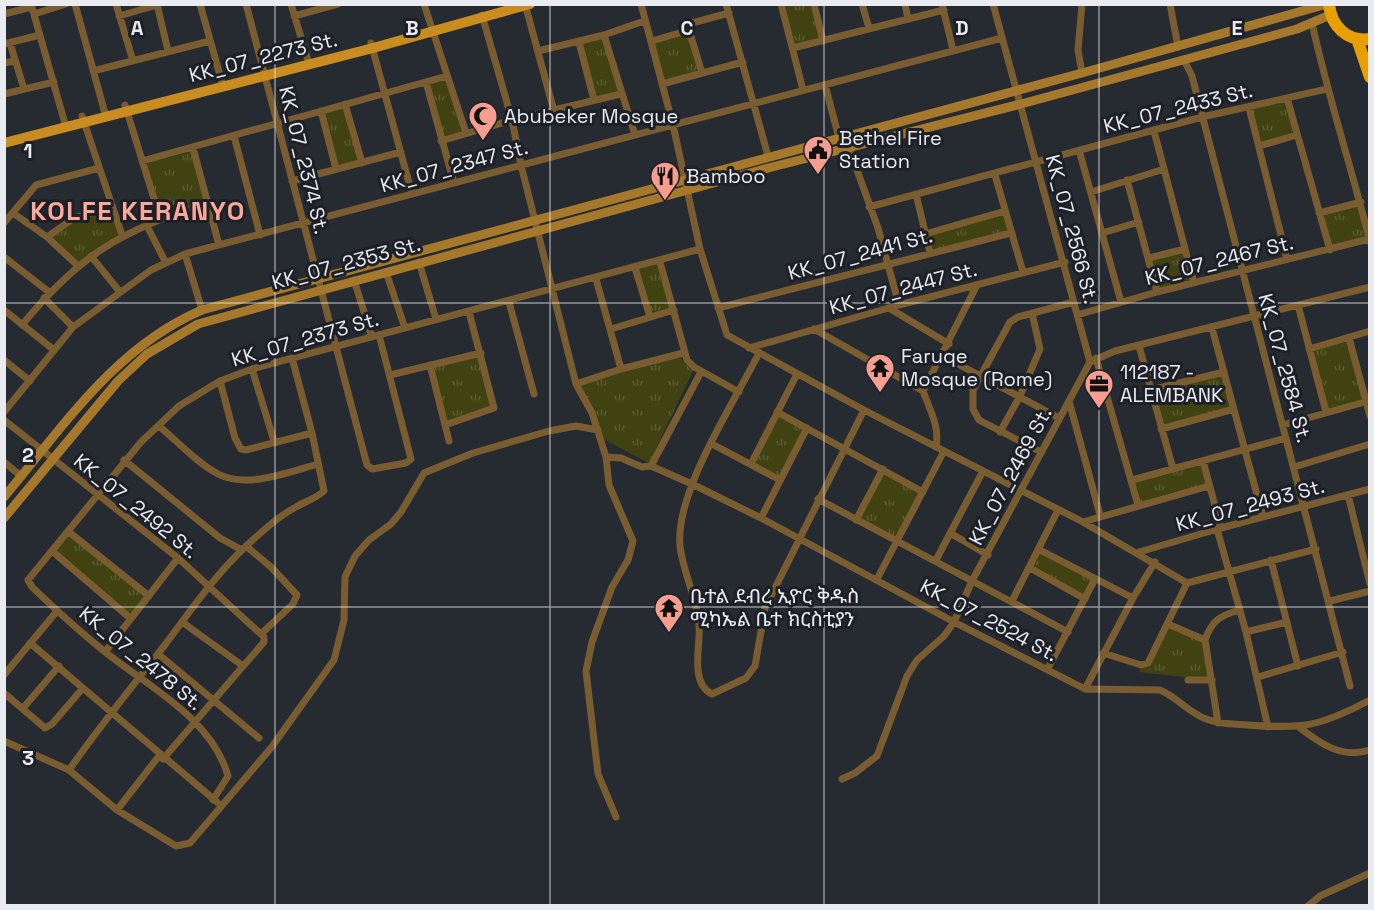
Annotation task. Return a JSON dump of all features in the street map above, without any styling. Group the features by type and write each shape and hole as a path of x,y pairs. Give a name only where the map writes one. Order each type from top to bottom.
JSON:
{"highway":[{"path":"1328,8 1340,30 1363,39 1370,76"}],"main road":[{"name":"KK_07_2273 St.","path":"482,15 509,4"},
{"name":"KK_07_2273 St.","path":"4,143 105,113 527,5"},
{"name":"KK_07_2273 St.","path":"4,137 65,124"}],"street":[{"path":"4,14 66,4"},
{"path":"75,4 105,113"},
{"path":"116,4 134,61"},
{"path":"200,4 222,83"},
{"name":"KK_07_2374 St.","path":"246,4 367,465 378,469 406,463 411,459 390,375"},
{"path":"291,4 308,61"},
{"path":"294,16 338,4"},
{"path":"424,4 466,133"},
{"path":"641,4 673,125 684,186 700,249 727,335 864,410 1083,522 1138,552 1187,583 1316,549"},
{"path":"726,4 768,156"},
{"path":"781,4 803,90"},
{"path":"814,4 823,41"},
{"path":"862,4 869,28"},
{"path":"905,4 908,19"},
{"name":"KK_07_2566 St.","path":"993,4 1065,262 1077,315 1132,480 1138,505"},
{"path":"1082,4 1078,50 1082,73"},
{"path":"1170,4 1178,47"},
{"path":"119,16 157,5 168,51"},
{"path":"527,5 554,111"},
{"path":"793,48 908,19 943,7 953,50"},
{"path":"32,8 65,124"},
{"name":"KK_07_2353 St.","path":"4,518 117,381 152,350 204,322 419,262 539,232 684,186 768,156 1328,8"},
{"name":"KK_07_2353 St.","path":"4,497 117,364 163,329 202,310 535,219 772,167 1021,104 1312,23 1328,8"},
{"path":"702,73 689,30 692,23 729,13"},
{"path":"482,15 512,120 520,165 554,289 576,384 592,412 606,457 609,485 633,541 628,561 612,587 592,642 586,671 598,774 616,817"},
{"path":"538,51 604,35 644,21"},
{"path":"1312,23 1327,89 1361,202 1369,241"},
{"path":"652,41 689,30"},
{"path":"24,89 7,43 40,35"},
{"path":"604,35 635,135"},
{"name":"KK_07_2347 St.","path":"4,412 73,327 120,292 166,263 185,254 1002,38"},
{"path":"93,71 210,41"},
{"path":"579,42 594,100"},
{"path":"372,46 412,194"},
{"name":"KK_07_2584 St.","path":"1184,60 1191,76 1241,271 1306,507 1350,686"},
{"path":"5,63 15,61"},
{"path":"662,84 743,62"},
{"path":"142,161 447,76"},
{"path":"4,94 54,82"},
{"path":"426,82 454,183"},
{"path":"825,85 839,138"},
{"name":"KK_07_2433 St.","path":"995,175 1202,117 1327,89"},
{"path":"441,141 512,120 621,94"},
{"path":"1287,98 1330,250"},
{"path":"345,104 362,164"},
{"path":"126,108 160,218"},
{"path":"1249,108 1287,259"},
{"path":"321,111 336,169"},
{"path":"83,119 122,235"},
{"path":"1154,131 1194,283"},
{"path":"1259,146 1297,135"},
{"path":"234,136 260,235"},
{"path":"828,141 830,152"},
{"path":"193,148 219,245"},
{"path":"849,148 888,264 899,305"},
{"path":"1079,150 1121,302"},
{"path":"292,181 401,152"},
{"path":"4,223 36,185 99,168"},
{"path":"1091,192 1164,169"},
{"path":"869,207 995,175 1023,272"},
{"path":"1127,180 1157,292"},
{"path":"916,194 930,253"},
{"path":"1319,213 1361,202"},
{"path":"22,325 46,295 77,265 122,235 160,218 206,203"},
{"path":"47,237 74,218 111,207"},
{"path":"925,234 1005,211"},
{"path":"13,213 47,237 77,265"},
{"path":"1102,233 1139,222"},
{"path":"146,224 166,263"},
{"name":"KK_07_2441 St.","path":"718,309 1011,233"},
{"name":"KK_07_2467 St.","path":"1077,315 1287,259 1369,241"},
{"name":"KK_07_2373 St.","path":"28,580 69,532 124,460 179,406 220,381 252,369 335,346 660,262 700,249"},
{"path":"1149,258 1185,249"},
{"path":"185,254 202,310"},
{"path":"91,256 120,292"},
{"path":"4,257 46,295 73,327"},
{"path":"419,262 436,319"},
{"path":"660,262 674,310 683,353 693,368 739,392"},
{"name":"KK_07_2447 St.","path":"749,348 899,305 1065,262"},
{"path":"635,268 650,317"},
{"path":"386,272 405,328"},
{"path":"596,279 621,369"},
{"path":"354,280 390,375 481,352"},
{"path":"923,391 978,285"},
{"path":"1093,360 1139,346 1370,287"},
{"path":"509,302 534,394"},
{"path":"1041,452 1000,432 976,417 973,390 1005,328 1018,317 1074,302"},
{"path":"1298,305 1326,412"},
{"path":"889,308 948,344"},
{"path":"4,310 54,350"},
{"path":"611,329 674,310"},
{"path":"445,425 495,408 469,312"},
{"path":"1000,432 1020,396 1040,350 1032,313"},
{"path":"1212,328 1263,517"},
{"path":"814,329 923,391 936,423 938,437 936,447"},
{"path":"1310,349 1370,331"},
{"path":"1349,338 1370,416"},
{"path":"1139,346 1173,469"},
{"path":"576,384 621,369 683,353"},
{"path":"759,353 692,484 681,524 680,545 700,627 699,674 708,692 712,694 723,690 746,678 755,666 765,608 864,410"},
{"path":"943,356 1059,418"},
{"path":"69,770 111,710 140,677 209,586 244,548 289,511 315,499 324,491 312,433 292,358"},
{"path":"4,360 30,381"},
{"name":"KK_07_2469 St.","path":"842,779 855,773 877,756 885,740 907,676 917,660 944,636 954,622 972,581 1022,492 1059,418 1093,360"},
{"path":"430,365 449,441"},
{"path":"252,369 274,441"},
{"path":"651,466 701,372"},
{"path":"1151,390 1224,372"},
{"path":"751,464 797,374"},
{"path":"220,381 235,438 241,449 246,450 312,433"},
{"path":"1069,401 1100,515"},
{"path":"1284,425 1365,402"},
{"path":"1161,429 1234,409"},
{"path":"777,412 923,492"},
{"name":"KK_07_2492 St.","path":"4,420 178,558 262,633"},
{"path":"159,426 215,473 233,480 270,477 318,464"},
{"path":"4,741 69,770 117,810 176,846 186,845 194,839 271,748 334,660 344,620 345,577 355,556 369,540 391,524 401,512 424,473 473,453 549,431 576,426 598,430"},
{"path":"761,518 807,428"},
{"path":"1132,480 1286,438"},
{"path":"712,444 780,480"},
{"path":"1294,467 1370,444"},
{"path":"877,579 944,451"},
{"name":"KK_07_2524 St.","path":"606,457 621,458 642,467 651,466 692,484 1085,689 1160,690 1171,694 1204,719 1218,723 1268,727 1300,728 1332,720 1370,700"},
{"path":"117,810 140,780 264,642 262,633 293,604 297,595 271,567 244,548 220,538 124,460"},
{"path":"1203,461 1268,727"},
{"path":"4,462 22,477"},
{"path":"856,520 883,469"},
{"path":"936,560 983,471"},
{"path":"1083,522 1100,515 1209,486"},
{"name":"KK_07_2493 St.","path":"1138,552 1219,528 1370,489"},
{"path":"1348,495 1369,580"},
{"path":"818,499 1068,632"},
{"path":"1012,601 1040,550 1058,510"},
{"path":"69,532 149,596"},
{"path":"950,533 987,555"},
{"path":"1359,539 1370,536"},
{"path":"1040,550 1133,598"},
{"path":"51,551 130,618"},
{"path":"105,652 178,558"},
{"path":"1271,560 1298,666"},
{"path":"1085,689 1133,598 1155,562"},
{"path":"1030,568 1085,599"},
{"path":"1047,670 1095,579"},
{"name":"KK_07_2478 St.","path":"28,580 32,587 57,611 194,722 217,751 228,776 213,800"},
{"path":"1103,653 1146,664 1187,583"},
{"path":"1330,601 1370,591"},
{"path":"1218,723 1205,640 1209,627 1218,617 1239,610"},
{"path":"4,675 57,611"},
{"path":"182,622 243,666"},
{"path":"1246,632 1287,622"},
{"path":"1168,624 1205,640"},
{"path":"30,643 221,806"},
{"path":"1257,677 1343,652"},
{"path":"158,654 259,738"},
{"path":"24,707 59,666"},
{"path":"1188,680 1212,680"},
{"path":"4,693 24,707 45,728 52,724 83,688"},
{"path":"1300,728 1318,742 1335,751 1360,753 1370,750"},
{"path":"1308,906 1320,896 1370,873"}],"green space":[{"path":"781,5 814,5 823,41 793,48"},
{"path":"689,30 702,73 662,84 652,41"},
{"path":"604,35 621,94 594,100 579,42"},
{"path":"447,76 466,133 441,141 426,82"},
{"path":"1287,98 1297,135 1259,146 1249,108"},
{"path":"345,104 362,163 336,169 321,111"},
{"path":"193,148 206,203 160,218 142,161"},
{"path":"1361,202 1369,239 1330,250 1319,213"},
{"path":"111,207 122,235 77,265 47,237 73,217"},
{"path":"1005,211 1011,233 930,253 925,234"},
{"path":"1185,249 1194,283 1157,292 1149,258"},
{"path":"660,262 674,310 650,317 635,268"},
{"path":"1349,338 1365,402 1326,412 1309,349"},
{"path":"678,351 683,362 693,371 649,463 601,438 573,382"},
{"path":"481,353 494,408 445,425 430,365"},
{"path":"1224,372 1234,409 1161,429 1151,390"},
{"path":"777,412 807,428 780,480 751,464"},
{"path":"1203,461 1209,486 1138,505 1132,480"},
{"path":"883,469 923,492 897,541 857,520"},
{"path":"69,532 149,596 130,618 52,551"},
{"path":"1040,550 1095,579 1085,599 1030,568"},
{"path":"1168,624 1205,640 1212,680 1139,672"}],"place":[{"name":"Abubeker Mosque","path":"483,142"},
{"name":"Bethel Fire Station","path":"818,176"},
{"name":"Bamboo","path":"665,202"},
{"name":"Faruqe Mosque (Rome)","path":"880,394"},
{"name":"112187 - ALEMBANK","path":"1099,410"},
{"name":"ቤተል ደብረ ኢዮር ቅዱስ ሚካኤል ቤተ ክርስቲያን","path":"669,634"}],"district":[{"name":"KOLFE KERANYO","path":"138,211"}]}
